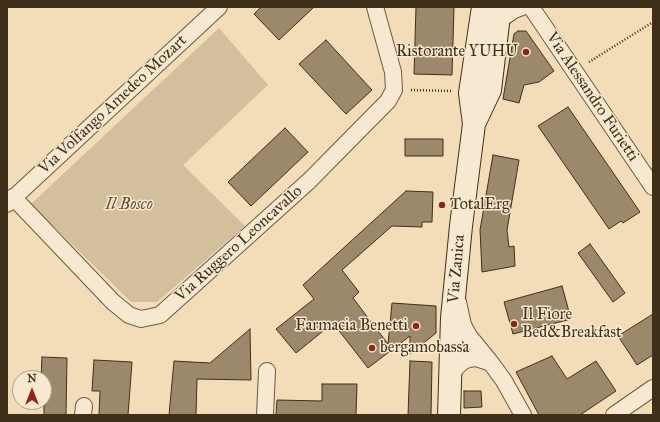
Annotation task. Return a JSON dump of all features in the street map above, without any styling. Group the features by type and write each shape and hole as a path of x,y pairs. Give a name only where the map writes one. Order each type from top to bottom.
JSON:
{"main road":[{"name":"Via Zanica","path":"448,415 452,318 461,226 474,124 470,94 494,12"},
{"name":"Via Zanica","path":"474,124 490,90 494,12"}],"street":[{"name":"Via Volfango Amedeo Mozart","path":"10,200 219,7"},
{"path":"375,7 393,72 394,90"},
{"path":"494,12 514,10 522,7"},
{"name":"Via Alessandro Furietti","path":"531,7 653,187"},
{"name":"Via Ruggero Leoncavallo","path":"10,200 113,302 129,315 141,319 160,315 309,181 388,101 394,90"},
{"path":"455,287 463,324 469,336 504,381 523,415"},
{"path":"450,379 455,369 462,362 468,359 476,358 491,363"},
{"path":"265,415 267,371"},
{"path":"614,415 653,388"}],"path":[{"path":"575,71 653,22"},
{"path":"394,90 447,90 470,94"}],"green space":[{"name":"Il Bosco","path":"219,28 268,85 183,165 245,226 157,302 131,302 31,204"}],"building":[{"path":"261,7 314,7 279,40 254,14"},
{"path":"416,7 454,7 452,75 414,74"},
{"name":"Ristorante YUHU","path":"518,31 526,31 554,71 539,82 524,85 519,103 503,99 514,34"},
{"path":"326,40 372,90 346,114 299,64"},
{"path":"568,107 640,212 623,223 621,221 609,229 538,126"},
{"path":"285,128 308,152 251,206 228,182"},
{"path":"405,139 443,139 443,156 405,156"},
{"path":"493,155 519,160 507,230 509,247 514,246 515,266 482,272 480,230"},
{"path":"406,191 433,192 432,222 422,222 422,227 392,226 342,270 359,292 353,298 388,344 392,303 436,306 436,333 410,354 410,336 368,368 333,323 296,353 276,329 314,299 303,285"},
{"path":"590,244 625,293 613,302 578,253"},
{"path":"562,286 571,319 513,334 504,302"},
{"path":"653,314 653,355 637,365 618,336"},
{"path":"250,329 251,380 197,379 196,415 169,415 174,361 210,363"},
{"path":"552,356 567,379 596,361 616,391 580,415 539,415 516,372"},
{"path":"42,357 67,358 66,415 44,415 44,410 52,410 52,370 41,370"},
{"path":"94,360 132,362 128,415 99,415 100,391 92,391"},
{"path":"410,361 432,362 431,415 408,415"},
{"path":"322,384 357,384 356,415 276,415 277,400 322,401"},
{"path":"464,391 481,391 482,407 464,408"}],"place":[{"name":"Ristorante YUHU","path":"526,52"},
{"name":"TotalErg","path":"442,205"},
{"name":"Il Fiore Bed&Breakfast","path":"514,324"},
{"name":"Farmacia Benetti","path":"416,326"},
{"name":"bergamobassa","path":"372,348"}]}
